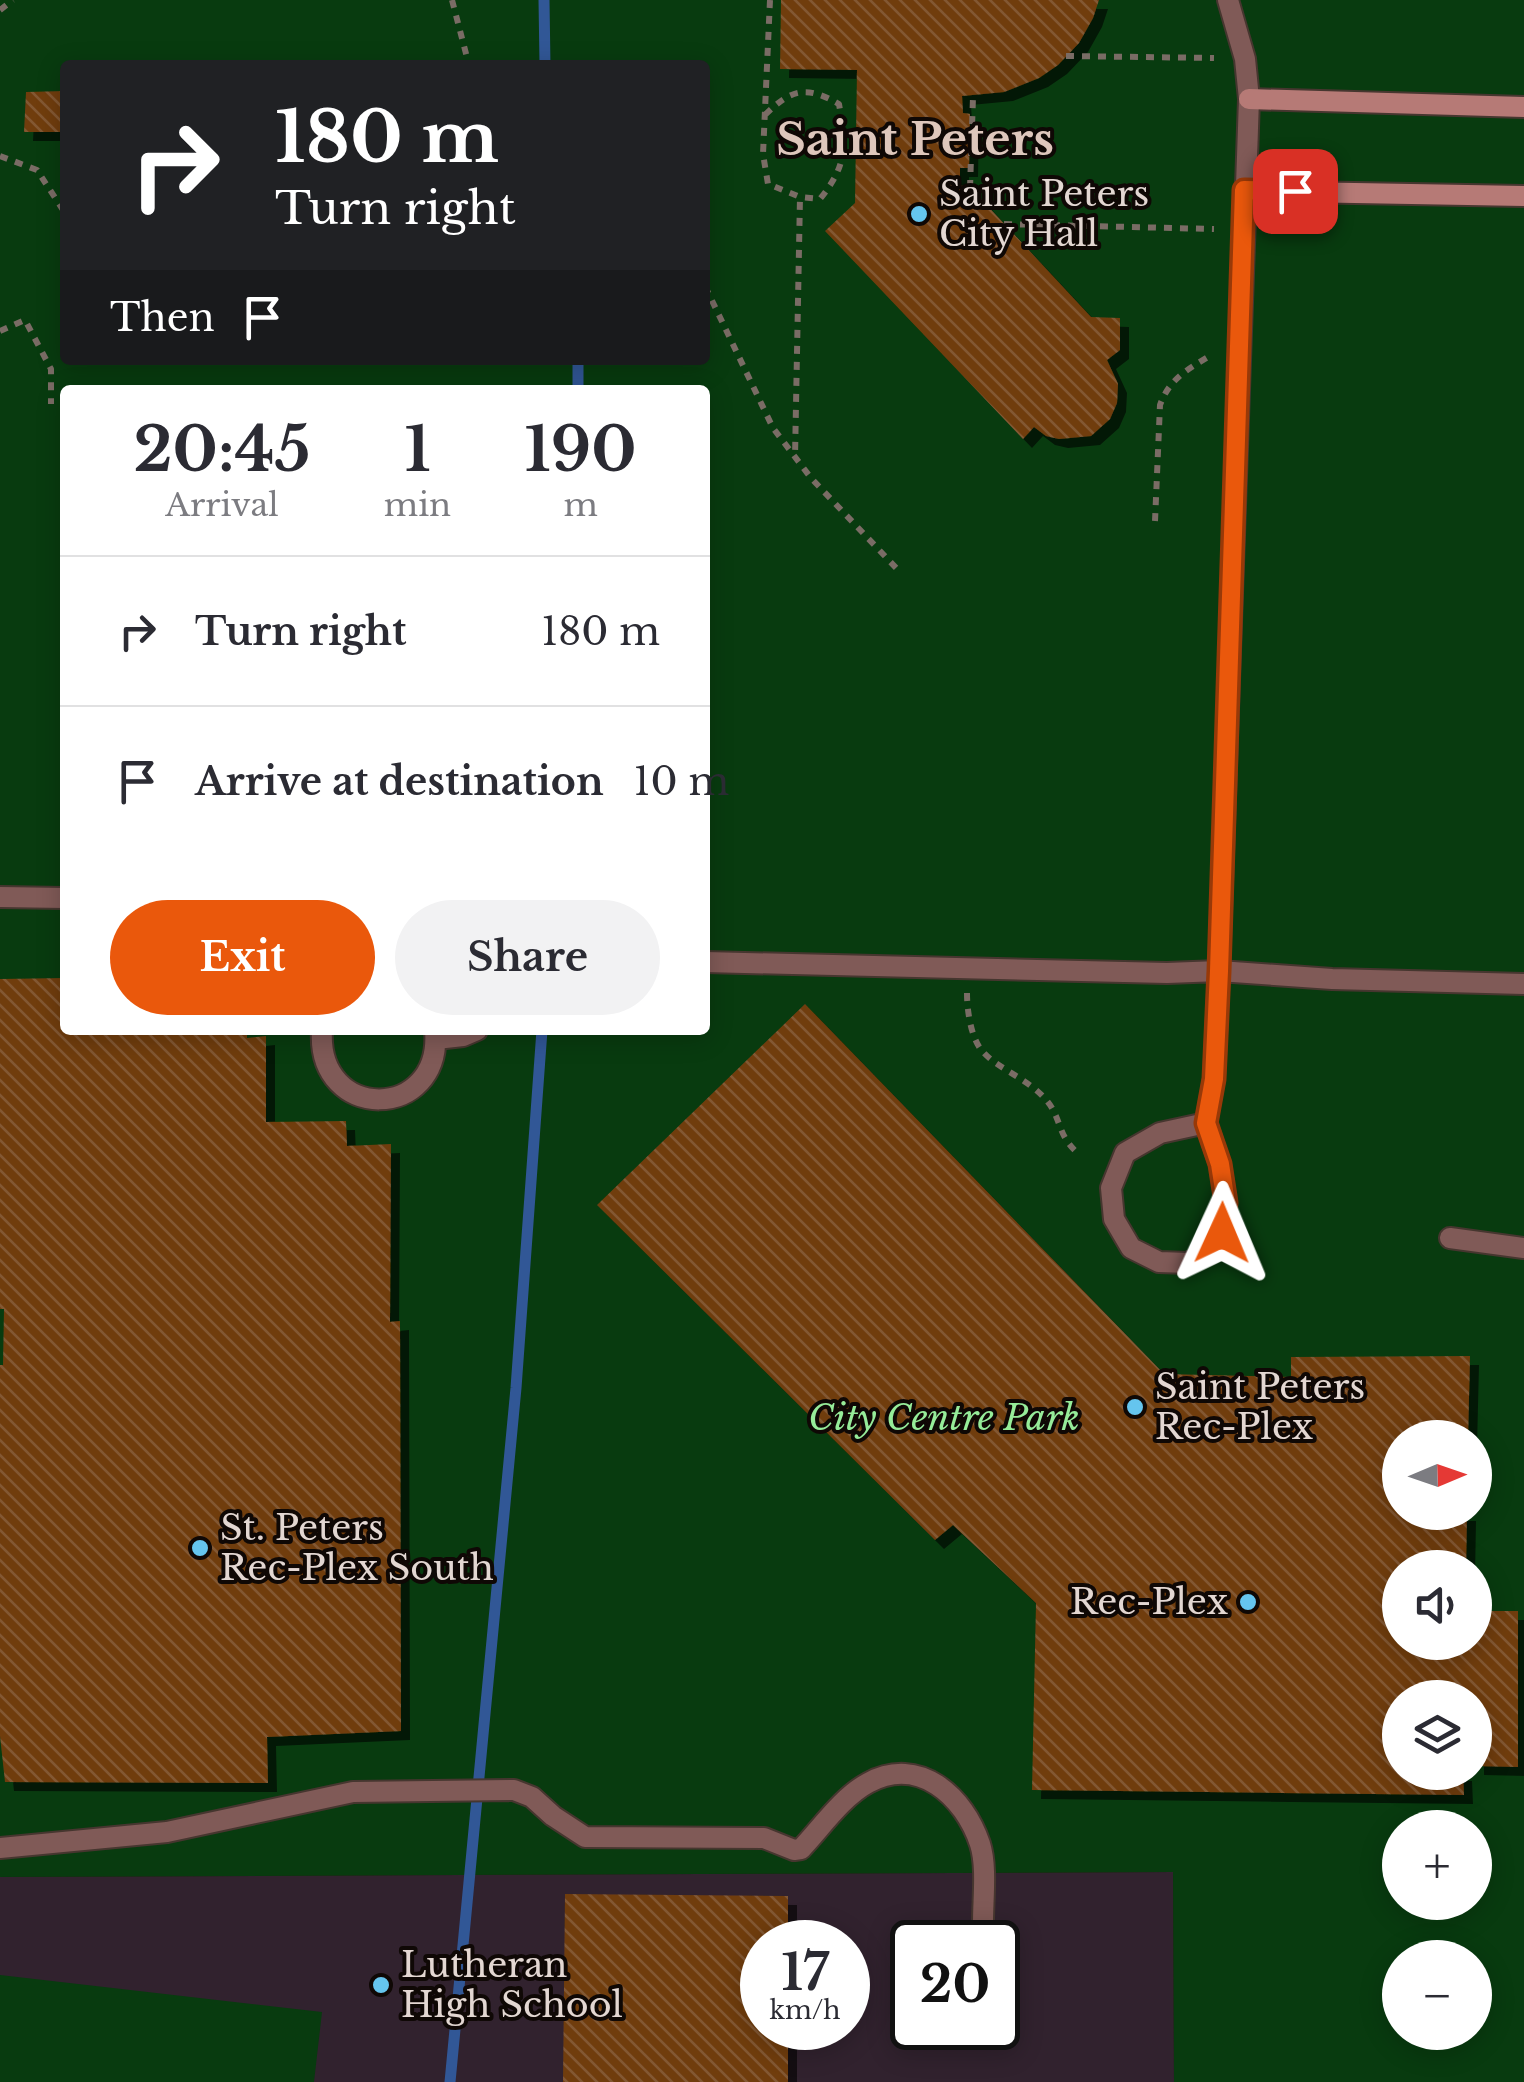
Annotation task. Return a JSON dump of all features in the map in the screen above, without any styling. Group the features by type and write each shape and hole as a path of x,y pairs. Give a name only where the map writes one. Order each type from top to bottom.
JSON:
{"street":[{"path":"1249,99 1524,107"},
{"path":"1244,190 1524,196"}],"lane":[{"path":"1206,1123 1160,1133 1124,1153 1111,1188 1114,1219 1131,1248 1158,1262 1188,1262 1209,1252 1222,1233 1226,1203 1220,1164 1206,1123 1214,1079 1219,971 1249,99 1245,59 1228,0"},
{"path":"0,897 60,898"},
{"path":"710,962 1219,971 1332,980 1524,984"},
{"path":"322,1035 327,1068 338,1084 371,1100 390,1099 408,1092 422,1080 432,1064 435,1035"},
{"path":"1450,1238 1524,1248"},
{"path":"0,1848 166,1832 353,1792 514,1790 532,1797 585,1836 764,1838 794,1850 801,1848 864,1784 887,1775 911,1774 943,1786 972,1826 982,1848 983,1920"}],"path":[{"path":"0,10 13,0"},
{"path":"452,0 468,60"},
{"path":"765,115 784,96 817,91 838,104 845,144 838,176 820,199 800,197 768,184 763,154 770,0"},
{"path":"1066,56 1214,58"},
{"path":"970,188 973,96"},
{"path":"0,156 37,170 60,205"},
{"path":"795,457 800,197"},
{"path":"1004,224 1214,229"},
{"path":"710,296 773,428 899,571"},
{"path":"0,331 25,320 51,369 51,404"},
{"path":"1155,521 1160,405 1166,388 1208,356"},
{"path":"967,992 967,1013 982,1052 1017,1074 1050,1103 1064,1142 1079,1154"}],"shaded area":[{"name":"Lutheran High School","path":"1173,1872 1174,2082 0,2082 0,1877"}],"green space":[{"name":"City Centre Park","path":"0,0 1524,0 1524,2082 1174,2082 1173,1872 0,1877"},
{"path":"0,1975 322,2012 314,2082 0,2082"}],"building":[{"name":"Saint Peters City Hall","path":"781,0 1099,0 1079,43 1058,65 1039,78 1004,92 962,96 963,113 970,114 969,168 960,168 960,186 968,185 1091,317 1120,318 1120,350 1107,360 1118,384 1117,403 1110,419 1091,436 1059,439 1034,427 1023,439 825,231 855,203 857,70 780,69"},
{"path":"60,91 60,132 24,132 26,92"},
{"name":"St. Peters Rec-Plex South","path":"60,978 60,1035 266,1036 266,1122 346,1121 347,1146 391,1144 390,1322 400,1321 401,1731 267,1737 268,1783 5,1782 0,1736 0,1365 4,1309 0,1309 0,979"},
{"name":"Saint Peters Rec-Plex","path":"805,1004 1164,1374 1291,1377 1291,1357 1470,1356 1468,1420 1382,1420 1382,1530 1467,1530 1466,1550 1382,1550 1382,1660 1492,1660 1492,1611 1518,1611 1518,1767 1492,1766 1492,1680 1382,1680 1382,1790 1464,1790 1464,1795 1032,1790 1036,1603 953,1525 935,1540 597,1205"},
{"path":"565,1894 788,1896 788,1920 740,1920 740,2050 788,2050 788,2082 563,2082"}],"waterway":[{"path":"544,0 545,60"},
{"path":"578,365 578,385"},
{"path":"450,2082 516,1388 542,1035"}],"place":[{"name":"Saint Peters City Hall","path":"919,214"},
{"name":"Saint Peters Rec-Plex","path":"1135,1407"},
{"name":"St. Peters Rec-Plex South","path":"200,1548"},
{"name":"Rec-Plex","path":"1248,1602"},
{"name":"Lutheran High School","path":"381,1985"}],"district":[{"name":"Saint Peters","path":"915,139"}],"route":[{"path":"1222,1233 1226,1203 1220,1164 1206,1123 1214,1079 1219,971 1244,190 1295,191"}]}
